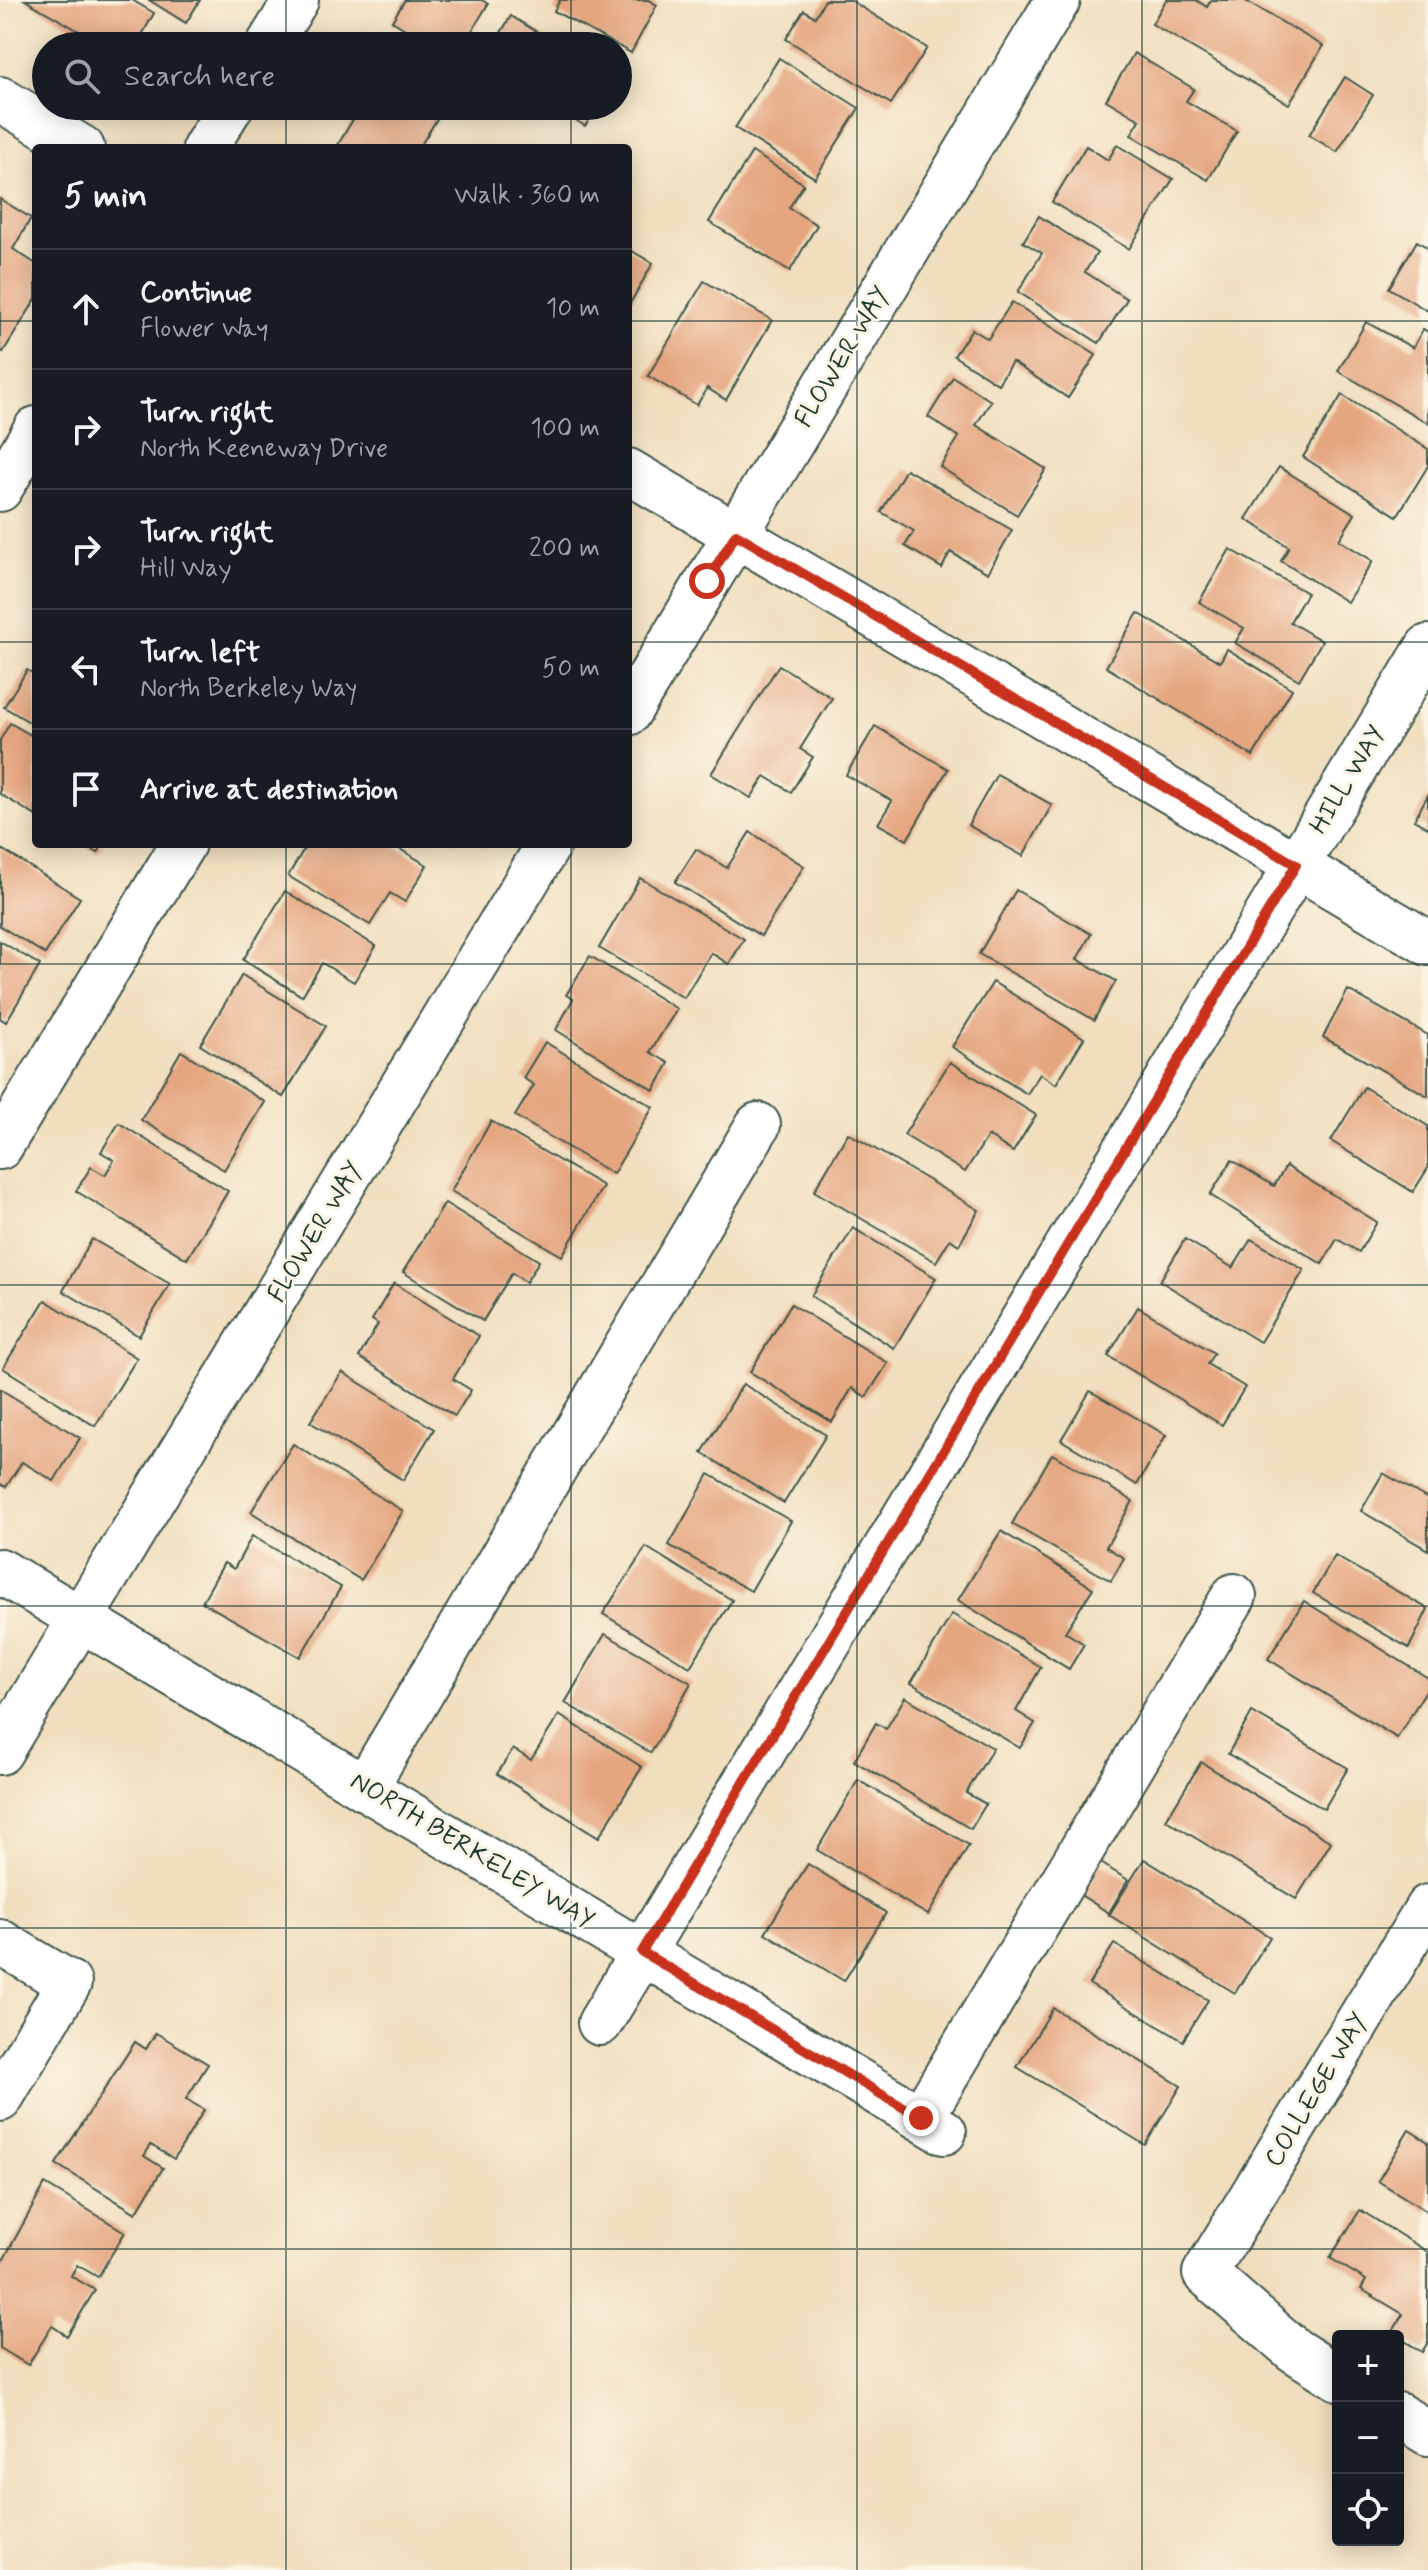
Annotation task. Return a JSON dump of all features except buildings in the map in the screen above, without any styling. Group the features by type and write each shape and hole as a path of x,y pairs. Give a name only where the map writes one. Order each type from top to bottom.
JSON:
{"street":[{"path":"277,32 296,0"},
{"name":"FLOWER WAY","path":"632,706 1058,0"},
{"path":"0,99 32,118"},
{"path":"35,120 75,144"},
{"path":"207,144 222,120"},
{"path":"0,489 32,436"},
{"path":"632,473 1428,943"},
{"name":"HILL WAY","path":"600,2023 1428,647"},
{"path":"0,1147 181,848"},
{"name":"FLOWER WAY","path":"0,1752 83,1620 547,848"},
{"path":"365,1788 758,1125"},
{"name":"NORTH BERKELEY WAY","path":"0,1571 932,2125 1234,1596"},
{"name":"COLLEGE WAY","path":"1332,2374 1294,2350 1205,2273 1428,1907"},
{"path":"0,1942 69,1983 0,2099"},
{"path":"1404,2419 1428,2433"}],"route":[{"path":"707,581 736,534 1296,865 642,1952 921,2118"}]}
